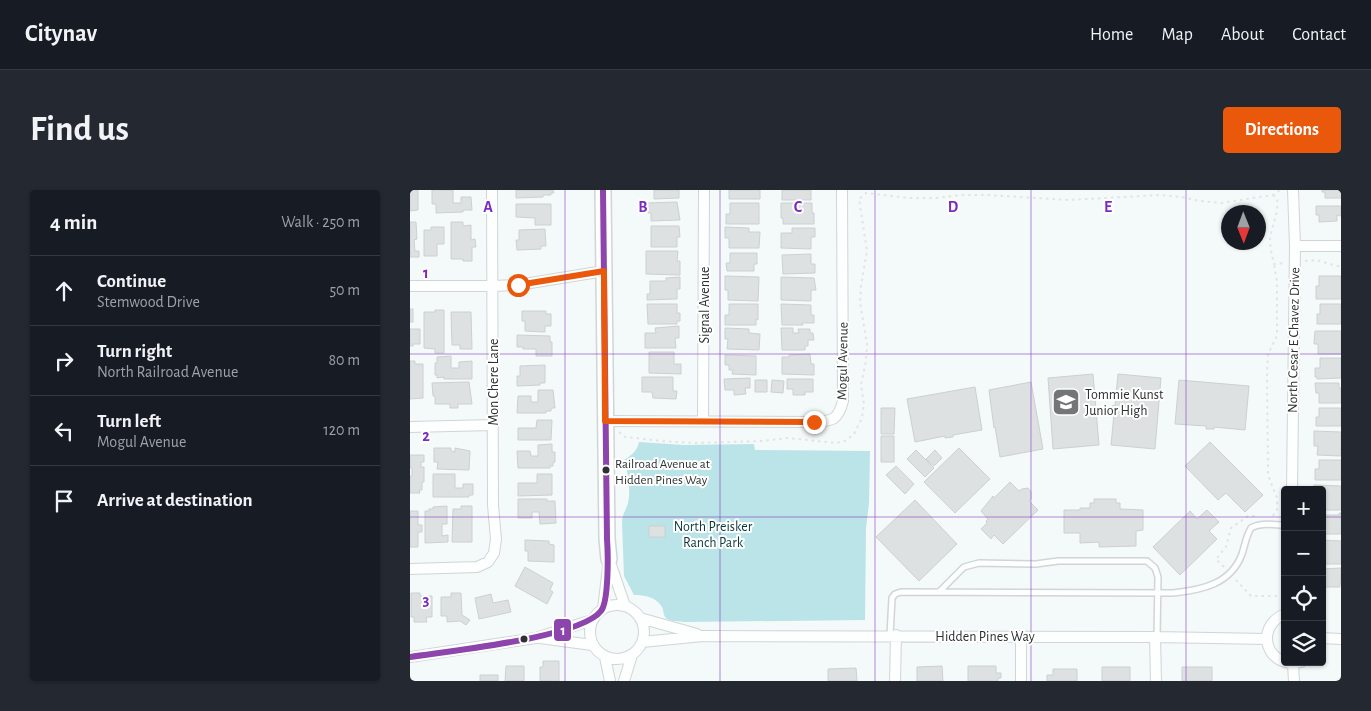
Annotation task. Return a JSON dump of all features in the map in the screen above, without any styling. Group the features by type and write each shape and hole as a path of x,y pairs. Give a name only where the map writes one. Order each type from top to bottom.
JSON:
{"street":[{"name":"Mon Chere Lane","path":"410,569 479,566 488,562 494,553 496,539 493,505 492,190"},
{"path":"603,190 605,421 609,559 603,609"},
{"name":"Signal Avenue","path":"704,190 704,421"},
{"name":"Mogul Avenue","path":"605,421 814,422 830,421 840,413 843,401 842,190"},
{"name":"North Cesar E Chavez Drive","path":"1292,486 1295,246 1293,190"},
{"path":"1295,246 1341,246"},
{"path":"410,286 518,285 604,271"},
{"path":"410,427 493,425"},
{"path":"609,559 625,606"},
{"path":"618,605 625,606 640,618 644,634 638,650 624,659 614,660 605,657 592,645 589,628 592,620 603,609 618,605"},
{"path":"1281,616 1271,624 1267,639 1268,647 1272,654 1281,661"},
{"name":"Hidden Pines Way","path":"640,618 703,636"},
{"path":"410,657 536,638 592,620"},
{"path":"893,635 895,681"},
{"name":"Hidden Pines Way","path":"642,642 703,636 893,635 1267,639"},
{"path":"1021,636 1021,681"},
{"path":"1156,637 1156,681"},
{"path":"536,638 592,645"},
{"path":"1326,638 1341,639"},
{"path":"624,681 632,655"},
{"path":"605,657 610,681"},
{"path":"1294,681 1296,666"}],"lane":[{"path":"893,635 890,606 895,594 902,592 1157,593 1195,591 1206,588 1223,580 1236,566 1252,528 1255,526 1281,524"},
{"path":"939,592 957,573 970,565 979,563 1036,564 1058,561 1147,561 1157,572 1156,637"}],"path":[{"path":"605,421 625,437 660,441 729,443 788,438 836,443 845,441 854,434 862,418 864,404 861,385 867,345 860,302 860,286 867,252 858,199 866,193 909,198 988,195 1068,200 1161,195 1221,203 1273,195 1280,190"},
{"path":"1273,516 1277,510 1278,498 1268,475 1267,373 1268,354 1277,336 1277,282 1274,264"},
{"path":"1256,516 1248,516 1231,528 1226,547 1216,559 1251,596 1281,596"}],"green space":[{"name":"North Preisker Ranch Park","path":"639,442 684,445 754,444 755,450 870,451 869,503 866,528 865,620 675,621 664,616 662,607 653,599 634,595 624,576 622,522 628,503 629,492 628,475 624,460 634,452"}],"building":[{"path":"410,190 418,190 418,210 410,211"},
{"path":"432,190 453,190 453,203 461,203 461,197 471,197 472,210 436,213 436,204 432,204"},
{"path":"516,190 553,190 554,193 543,195 543,197 516,198"},
{"path":"654,190 679,190 679,198 654,199"},
{"path":"729,190 760,190 760,199 729,199"},
{"path":"782,190 811,190 811,200 782,200"},
{"path":"1322,190 1341,190 1341,198 1325,198 1325,192 1322,192"},
{"path":"677,202 680,220 651,221 651,213 648,213 646,203"},
{"path":"730,203 759,203 759,224 726,224 726,214 730,214"},
{"path":"781,203 812,203 814,224 783,224"},
{"path":"516,204 551,204 551,225 535,225 535,218 516,217"},
{"path":"1316,206 1341,206 1341,216 1337,215 1337,221 1319,222 1319,215 1316,215"},
{"path":"410,222 416,222 417,239 414,240 415,251 419,251 419,257 410,257"},
{"path":"451,222 463,222 463,226 471,225 471,240 475,239 476,247 472,247 472,261 451,259"},
{"path":"651,226 679,226 680,237 677,237 677,247 651,247"},
{"path":"431,227 444,227 444,244 437,244 437,256 424,256 424,230 431,230"},
{"path":"725,227 749,228 749,232 760,232 759,248 729,248 729,238 725,238"},
{"path":"792,228 815,228 815,237 811,237 811,249 781,248 781,233 792,233"},
{"path":"545,229 546,246 541,246 541,249 517,250 516,240 519,240 519,230"},
{"path":"646,251 678,251 677,261 680,261 680,275 646,274"},
{"path":"730,253 757,253 757,264 754,264 754,271 727,271 726,263 730,263"},
{"path":"811,254 811,264 815,264 815,273 783,274 782,255"},
{"path":"725,276 759,277 758,301 728,300 728,290 725,290"},
{"path":"1319,276 1341,276 1341,299 1316,299 1316,286 1319,286"},
{"path":"680,277 680,289 677,289 677,299 647,300 647,294 650,294 650,281 666,281 666,278"},
{"path":"781,277 814,278 816,290 811,290 811,301 781,300"},
{"path":"647,304 677,304 677,313 680,313 680,321 677,321 677,324 648,324"},
{"path":"729,304 758,304 758,320 756,319 756,325 725,325 725,315 729,315"},
{"path":"781,304 811,305 811,315 814,315 814,323 782,325"},
{"path":"1320,304 1341,304 1341,324 1317,324"},
{"path":"410,309 413,309 413,322 410,322"},
{"path":"435,310 444,310 444,353 435,353 435,349 424,348 424,312 435,312"},
{"path":"522,311 546,311 546,314 551,314 551,326 545,326 545,332 525,331"},
{"path":"451,312 471,312 472,349 460,349 460,345 452,345"},
{"path":"679,326 679,338 675,338 676,348 645,348 645,333 656,333 655,328"},
{"path":"725,328 749,329 749,333 760,334 759,350 727,349 728,339 725,339"},
{"path":"781,328 793,328 793,333 799,333 798,329 810,329 814,340 808,340 808,346 805,346 805,350 782,350"},
{"path":"410,329 420,329 420,344 410,346"},
{"path":"1315,331 1341,331 1341,354 1318,354 1318,344 1314,344"},
{"path":"517,335 550,336 552,356 536,356 536,349 517,347"},
{"path":"649,352 674,352 674,364 681,364 681,374 649,373"},
{"path":"810,354 811,364 814,364 814,375 782,374 782,357"},
{"path":"725,355 756,356 756,375 732,374 733,370 729,370 729,365 725,365"},
{"path":"451,356 451,368 459,368 459,362 472,361 472,379 437,378 437,375 435,375 435,363 437,363 437,357"},
{"path":"1320,358 1341,358 1341,378 1317,379 1315,377 1315,368 1320,368"},
{"path":"410,361 415,361 415,364 423,364 423,398 410,399"},
{"path":"545,365 545,383 517,386 520,366"},
{"path":"1093,374 1099,445 1053,449 1048,378"},
{"path":"1118,374 1161,378 1155,449 1111,445 1114,414 1112,413 1113,405 1115,406"},
{"path":"642,377 673,377 673,391 677,391 676,399 653,398 652,392 642,392"},
{"path":"750,378 750,388 745,388 746,394 734,395 734,390 725,390 724,379"},
{"path":"787,379 813,379 813,392 805,392 805,395 793,395 793,389 787,389"},
{"path":"755,380 767,380 767,392 755,392"},
{"path":"772,380 784,381 783,393 771,392"},
{"path":"1179,380 1249,386 1245,430 1214,427 1214,429 1206,429 1206,426 1175,424"},
{"path":"469,382 472,404 458,404 458,408 450,408 450,404 435,404 432,383"},
{"path":"1031,382 1043,449 1000,457 989,390"},
{"path":"1315,383 1339,383 1341,403 1319,403 1319,393 1316,393"},
{"path":"975,387 982,430 953,435 953,437 945,438 945,436 915,442 907,399"},
{"path":"538,390 553,390 555,408 551,408 551,411 546,411 546,413 517,413 518,396 531,396 531,402 538,402"},
{"path":"881,408 895,408 894,434 881,434"},
{"path":"1319,408 1341,408 1341,426 1316,426"},
{"path":"537,420 552,420 551,440 518,440 518,428 536,428"},
{"path":"1314,431 1341,432 1341,456 1317,455 1318,446 1314,446"},
{"path":"881,436 894,436 894,462 881,462"},
{"path":"1210,442 1263,495 1245,512 1226,493 1218,500 1185,466"},
{"path":"552,444 552,452 555,452 553,466 550,466 550,468 518,468 517,451 530,451 531,456 538,456 538,445"},
{"path":"434,448 451,448 451,451 455,452 455,448 470,451 469,470 437,469 438,462 434,462"},
{"path":"959,448 990,479 955,513 924,482"},
{"path":"916,450 934,468 925,477 907,459"},
{"path":"935,450 942,458 934,466 926,459"},
{"path":"410,455 424,455 424,462 421,462 421,467 424,467 424,482 422,482 422,490 419,490 420,493 410,493 412,468 410,468"},
{"path":"1319,460 1341,460 1341,480 1315,480 1315,469 1319,469"},
{"path":"896,466 914,484 905,494 886,475"},
{"path":"433,474 455,474 455,488 463,488 463,484 473,484 473,495 469,495 469,497 433,497"},
{"path":"537,474 552,474 552,495 518,496 518,483 537,483"},
{"path":"1010,482 1019,491 1028,488 1031,492 1031,499 1029,501 1038,510 1003,544 994,535 991,539 981,529 988,519 981,511 993,496 994,498"},
{"path":"1314,485 1341,486 1341,510 1326,510 1326,486"},
{"path":"518,499 547,499 547,501 555,501 556,523 540,524 539,512 532,512 532,518 518,518"},
{"path":"1094,499 1116,499 1116,503 1120,503 1120,509 1143,510 1143,530 1136,531 1136,546 1099,547 1099,542 1080,543 1080,533 1064,533 1064,510 1090,508 1090,503 1094,503"},
{"path":"915,500 957,544 919,581 876,537"},
{"path":"447,506 447,524 442,524 442,536 448,535 448,542 425,543 425,511 433,509 433,507"},
{"path":"461,506 472,506 472,542 452,542 453,509 461,509"},
{"path":"1207,510 1219,522 1209,531 1217,539 1180,575 1153,547 1190,511 1197,519"},
{"path":"410,511 418,511 418,525 422,525 422,532 418,532 418,547 410,547"},
{"path":"1341,513 1341,534 1326,534 1326,515 1339,515"},
{"path":"649,526 665,526 665,537 649,537"},
{"path":"525,540 549,541 549,544 554,545 554,562 528,561 528,551 525,551"},
{"path":"1326,540 1341,541 1341,564 1326,564"},
{"path":"525,567 553,583 550,590 553,592 547,604 515,586"},
{"path":"1341,568 1340,587 1326,587 1326,569"},
{"path":"411,593 420,593 420,596 432,596 432,617 426,617 427,622 414,622 414,617 411,617"},
{"path":"451,593 461,593 462,615 470,620 466,625 460,621 447,622 447,616 441,616 441,597 451,597"},
{"path":"491,594 493,603 508,600 511,612 479,619 475,598"},
{"path":"543,661 559,661 559,681 540,681 540,667 543,667"},
{"path":"506,666 524,666 524,681 505,681"},
{"path":"942,666 943,681 917,681 917,667"},
{"path":"968,666 996,666 996,673 1001,673 1001,678 998,678 998,681 968,681"},
{"path":"1102,667 1130,667 1130,681 1102,681"},
{"path":"1182,667 1212,667 1212,681 1182,681"},
{"path":"856,668 857,681 828,681 828,669"},
{"path":"1053,669 1077,669 1077,681 1047,681 1047,675 1053,675"},
{"path":"480,675 498,675 498,681 480,681"}],"transit line":[{"name":"1","path":"410,657 512,642 568,629 588,620 601,611 604,606 608,565 603,190"}],"place":[{"name":"Tommie Kunst Junior High","path":"1066,402"},
{"name":"Railroad Avenue at Hidden Pines Way","path":"606,470"}],"route":[{"path":"518,285 604,271 605,421 814,422"}]}
